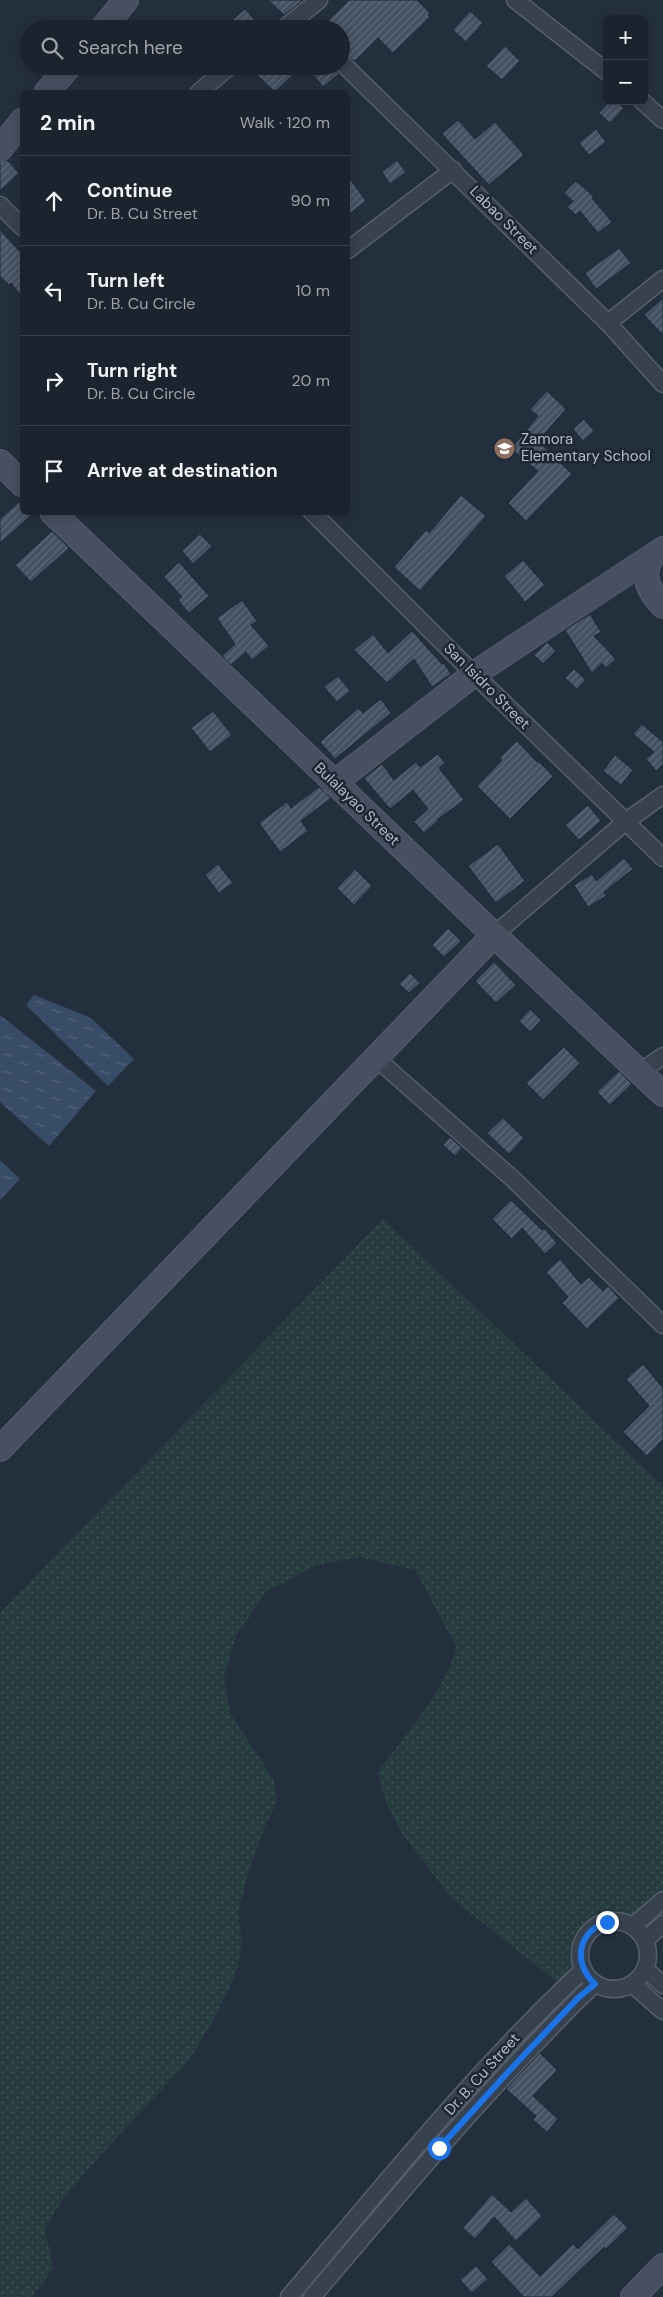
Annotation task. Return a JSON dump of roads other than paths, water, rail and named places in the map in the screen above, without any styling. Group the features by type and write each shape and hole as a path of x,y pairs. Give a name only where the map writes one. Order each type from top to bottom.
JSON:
{"street":[{"path":"109,20 126,0"},
{"path":"305,20 319,0"},
{"path":"515,0 603,69"},
{"name":"Labao Street","path":"350,71 608,323 663,384"},
{"path":"49,90 62,75"},
{"path":"201,90 219,75"},
{"path":"646,105 663,120"},
{"path":"0,148 20,123"},
{"path":"350,248 453,170"},
{"path":"0,205 20,226"},
{"path":"608,323 663,279"},
{"path":"0,462 20,482"},
{"name":"Bulalayao Street","path":"55,515 334,783 663,1094"},
{"name":"San Isidro Street","path":"315,515 474,674 663,858"},
{"path":"334,783 474,674 657,553"},
{"path":"657,553 647,564 646,577 651,593 663,606"},
{"path":"0,1449 377,1059 494,935 625,822 663,795"},
{"path":"640,1072 663,1056"},
{"path":"377,1059 514,1180 663,1325"},
{"path":"633,1926 663,1900"},
{"path":"616,1921 633,1926 645,1940 648,1957 645,1969 632,1984 612,1989 595,1984 583,1970 580,1953 586,1936 599,1924 616,1921"},
{"path":"645,1940 663,1924"},
{"path":"645,1969 663,1985"},
{"name":"Dr. B. Cu Street","path":"289,2297 447,2113 536,2014 583,1970"},
{"name":"Dr. B. Cu Street","path":"312,2297 439,2148 578,1998 595,1984"},
{"path":"632,1984 663,2011"},
{"path":"633,2297 663,2266"}],"water":[{"path":"34,995 91,1018 134,1059 108,1086 26,1005"},
{"path":"0,1015 96,1091 49,1146 0,1102"},
{"path":"0,1160 20,1179 0,1200"}],"place":[{"name":"Zamora Elementary School","path":"505,448"}]}
